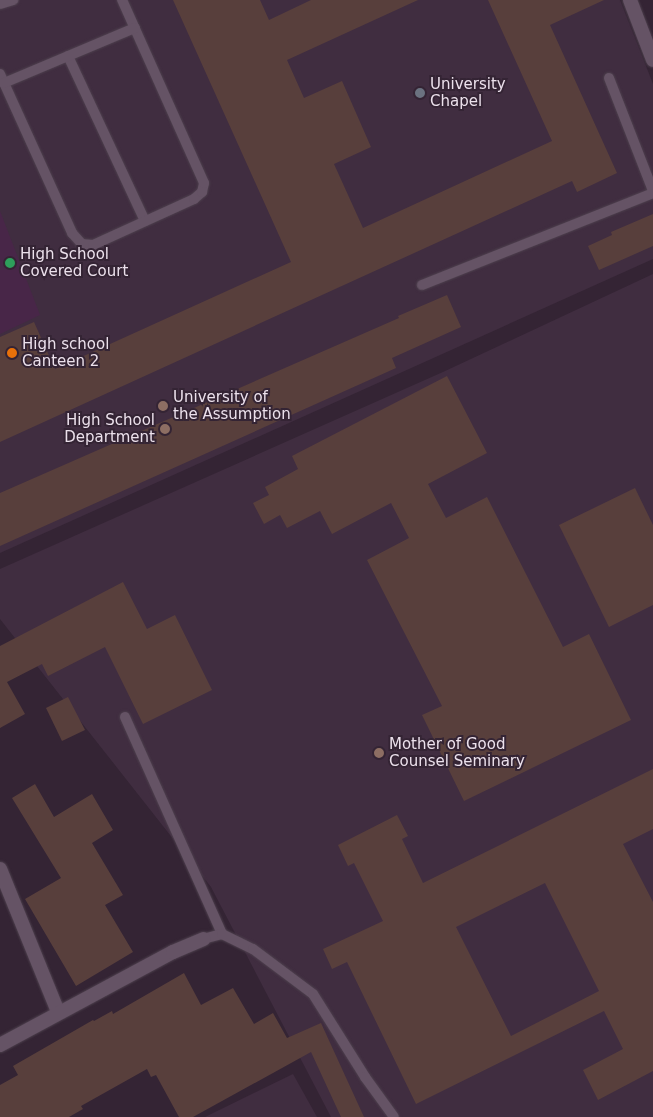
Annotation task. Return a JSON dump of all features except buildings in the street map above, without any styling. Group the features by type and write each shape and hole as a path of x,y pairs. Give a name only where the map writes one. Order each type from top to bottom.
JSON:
{"street":[{"path":"630,0 651,51"},
{"path":"0,869 58,1012"},
{"path":"0,1045 58,1012 173,952 202,939"}],"lane":[{"path":"0,4 12,0"},
{"path":"122,0 135,28 204,183 202,192 194,199 93,245 82,244 72,233 2,78 68,56 135,28"},
{"path":"68,56 146,221"},
{"path":"422,285 653,192 609,78"},
{"path":"124,717 222,934"},
{"path":"202,939 222,934 253,949 313,994 365,1077 394,1117"}],"shaded area":[{"name":"University of the Assumption","path":"0,0 620,0 653,84 653,259 0,553"},
{"name":"High School Covered Court","path":"0,211 40,315 0,334"},
{"name":"Mother of Good Counsel Seminary","path":"653,274 653,1117 331,1117 211,887 0,619 0,569 443,372"},
{"path":"293,1074 317,1117 205,1117"}],"place":[{"name":"University Chapel","path":"420,93"},
{"name":"High School Covered Court","path":"10,263"},
{"name":"High school Canteen 2","path":"12,353"},
{"name":"University of the Assumption","path":"163,406"},
{"name":"High School Department","path":"165,429"},
{"name":"Mother of Good Counsel Seminary","path":"379,753"}]}
